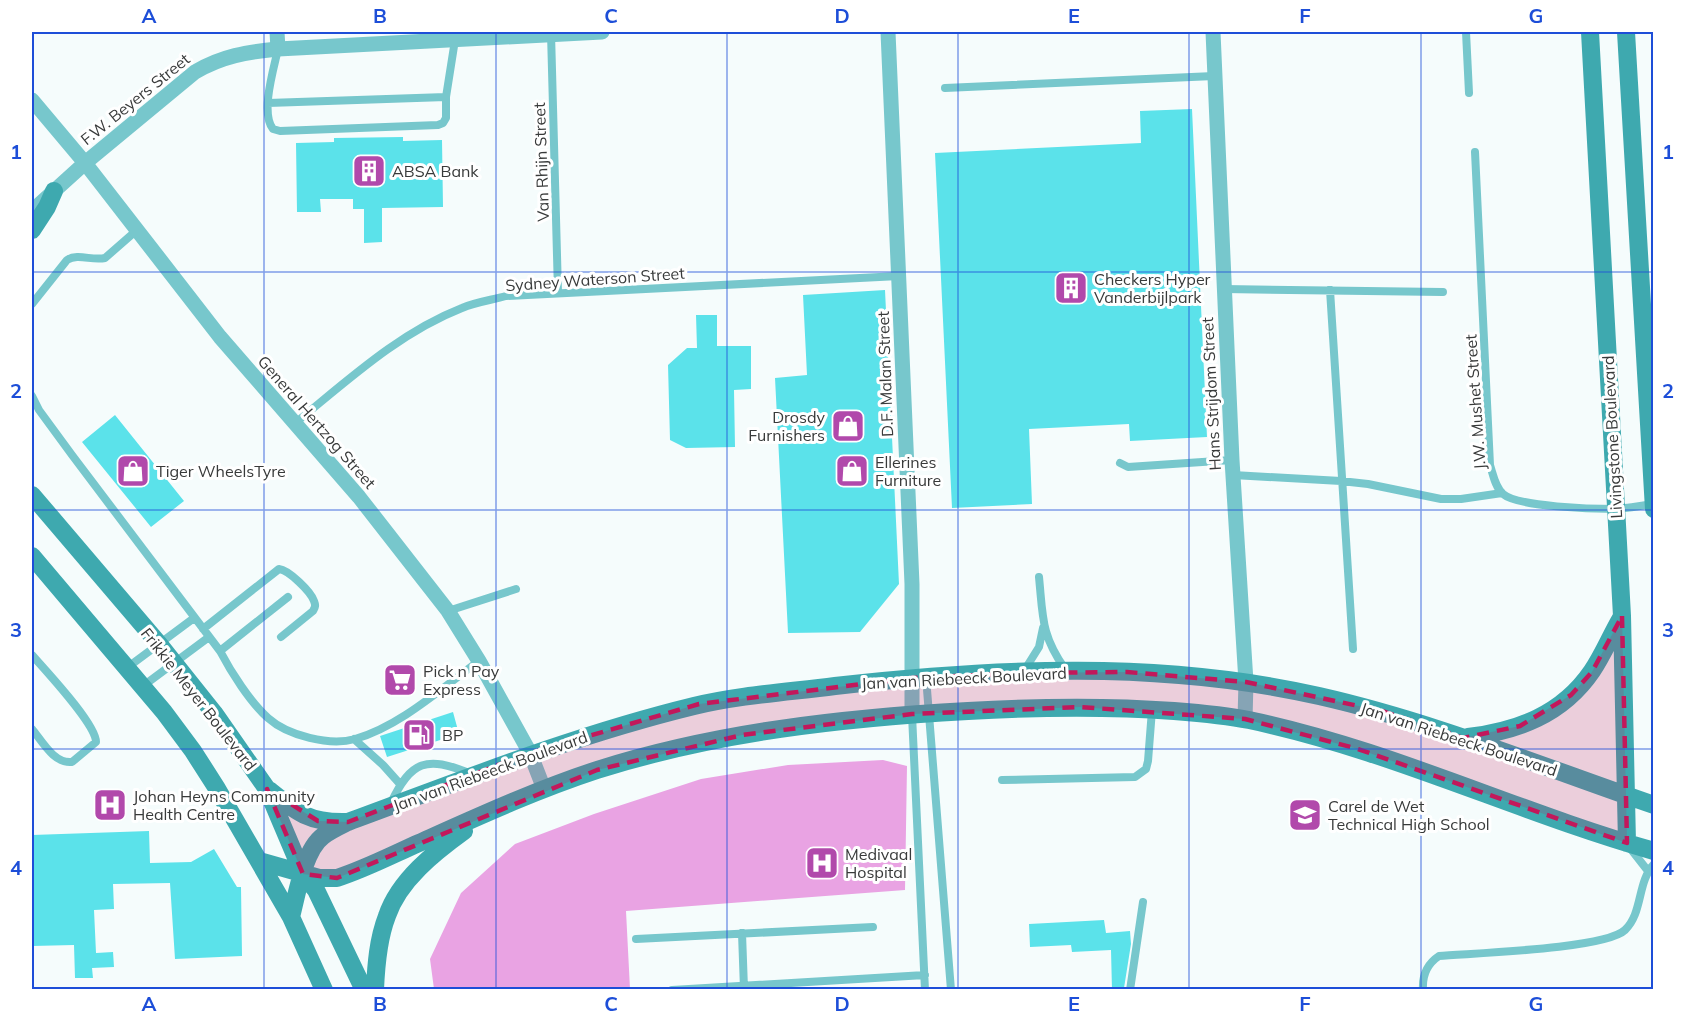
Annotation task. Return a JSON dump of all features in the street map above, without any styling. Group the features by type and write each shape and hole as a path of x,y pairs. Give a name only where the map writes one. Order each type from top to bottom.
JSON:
{"street":[{"path":"277,32 278,49"},
{"name":"F.W. Beyers Street","path":"32,211 85,163 188,78 209,63 239,53 455,36 602,32"},
{"name":"D.F. Malan Street","path":"888,32 912,584 920,714"},
{"name":"Hans Strijdom Street","path":"1213,32 1233,468 1246,682 1245,719"},
{"path":"1581,32 1590,41"},
{"path":"1626,32 1653,509"},
{"name":"Livingstone Boulevard","path":"1590,41 1622,616 1627,843"},
{"name":"General Hertzog Street","path":"32,100 85,163 220,337 359,497 448,611 479,661 530,753 544,789"},
{"path":"32,230 54,192"},
{"name":"Frikkie Meyer Boulevard","path":"32,495 159,644 214,713 267,789 303,874 316,890 364,990"},
{"path":"32,556 164,712 193,751 291,917 324,990"},
{"path":"1463,738 1498,733 1544,716 1571,695 1592,672 1622,616"},
{"name":"Jan van Riebeeck Boulevard","path":"291,917 309,854 323,836 348,822 530,753 622,724 699,704 919,677 1066,671 1162,674 1246,682 1317,695 1382,711 1653,806"},
{"name":"Jan van Riebeeck Boulevard","path":"259,861 328,879 349,874 544,789 597,770 661,752 742,735 920,714 1080,706 1245,719 1326,739 1653,851"},
{"path":"267,789 289,807 318,821 348,822"},
{"path":"375,990 379,944 393,901 425,862 490,812"}],"lane":[{"path":"1466,32 1469,93"},
{"name":"Van Rhijn Street","path":"551,33 558,292"},
{"path":"278,49 268,103 270,125 273,129 280,131 438,126 446,118 446,97 455,36"},
{"path":"945,88 1214,76"},
{"path":"268,103 446,97"},
{"name":"J.W. Mushet Street","path":"1475,152 1490,465 1497,486 1502,493"},
{"path":"32,304 67,260 72,257 99,260 105,258 137,230"},
{"name":"Sydney Waterson Street","path":"294,424 375,358 434,321 463,307 507,296 899,276"},
{"path":"1224,289 1443,292"},
{"path":"1330,290 1353,649"},
{"path":"32,396 39,410 72,455 269,719 295,734 332,742 354,739 377,730 405,714 479,661"},
{"path":"1120,463 1128,467 1233,468 1368,484 1441,499 1461,499 1502,493 1514,501 1528,504 1617,508 1653,504"},
{"path":"203,629 279,569 283,569 291,574 312,598 315,607 281,637"},
{"path":"1024,673 1039,647 1043,628 1040,577"},
{"path":"448,611 516,589"},
{"path":"220,651 288,597"},
{"path":"126,669 195,618"},
{"path":"1043,628 1066,671"},
{"path":"141,686 209,637"},
{"path":"32,655 88,722 96,735 96,742 72,762 67,762 57,759 32,729"},
{"path":"1002,780 1135,777 1146,769 1152,710"},
{"path":"920,714 926,990"},
{"path":"920,714 951,990"},
{"path":"354,739 400,784"},
{"path":"389,807 400,784 418,767 433,763 450,765 474,775"},
{"path":"1422,990 1422,978 1431,961 1439,956 1570,945 1615,937 1625,930 1632,920 1651,867 1627,843"},
{"path":"1130,990 1143,902"},
{"path":"636,939 873,927"},
{"path":"742,933 744,987"},
{"path":"672,990 925,975"}],"highlighted area":[{"path":"1622,616 1627,843 1358,749 1245,719 1080,707 912,714 742,735 597,770 337,878 303,874 267,789 318,821 348,822 530,753 699,704 912,678 1024,673 1127,672 1246,682 1382,711 1463,738 1520,726 1571,695 1592,672"}],"shaded area":[{"path":"883,760 907,766 905,890 626,911 630,989 434,989 430,959 461,893 515,844 594,814 701,779 788,765"}],"building":[{"name":"Checkers Hyper Vanderbijlpark","path":"1192,109 1207,437 1130,441 1129,424 1029,429 1032,504 952,508 935,153 1141,143 1140,111"},
{"name":"ABSA Bank","path":"403,137 403,141 442,140 443,207 382,208 382,242 364,243 364,209 353,209 353,199 320,199 321,212 297,212 296,143 334,142 334,138"},
{"path":"885,290 899,584 860,632 788,633 775,378 807,375 803,295"},
{"path":"696,315 717,315 717,346 751,346 751,389 734,390 735,447 686,448 670,440 668,365 687,348 697,348"},
{"name":"Tiger WheelsTyre","path":"115,415 184,501 151,527 82,442"},
{"path":"453,712 459,734 387,757 380,736"},
{"path":"149,831 150,863 191,862 214,849 237,887 241,887 242,956 175,959 170,883 113,884 114,909 94,910 96,953 113,952 114,967 92,968 93,978 75,978 74,945 32,946 32,835"},
{"path":"1104,920 1106,933 1130,931 1131,944 1124,988 1112,990 1111,950 1072,952 1071,945 1030,947 1029,924"}],"place":[{"name":"ABSA Bank","path":"369,171"},
{"name":"Checkers Hyper Vanderbijlpark","path":"1071,288"},
{"name":"Drosdy Furnishers","path":"848,426"},
{"name":"Tiger WheelsTyre","path":"133,471"},
{"name":"Ellerines Furniture","path":"852,471"},
{"name":"Pick n Pay Express","path":"400,680"},
{"name":"BP","path":"419,735"},
{"name":"Johan Heyns Community Health Centre","path":"110,805"},
{"name":"Carel de Wet Technical High School","path":"1305,815"},
{"name":"Medivaal Hospital","path":"822,863"}]}
